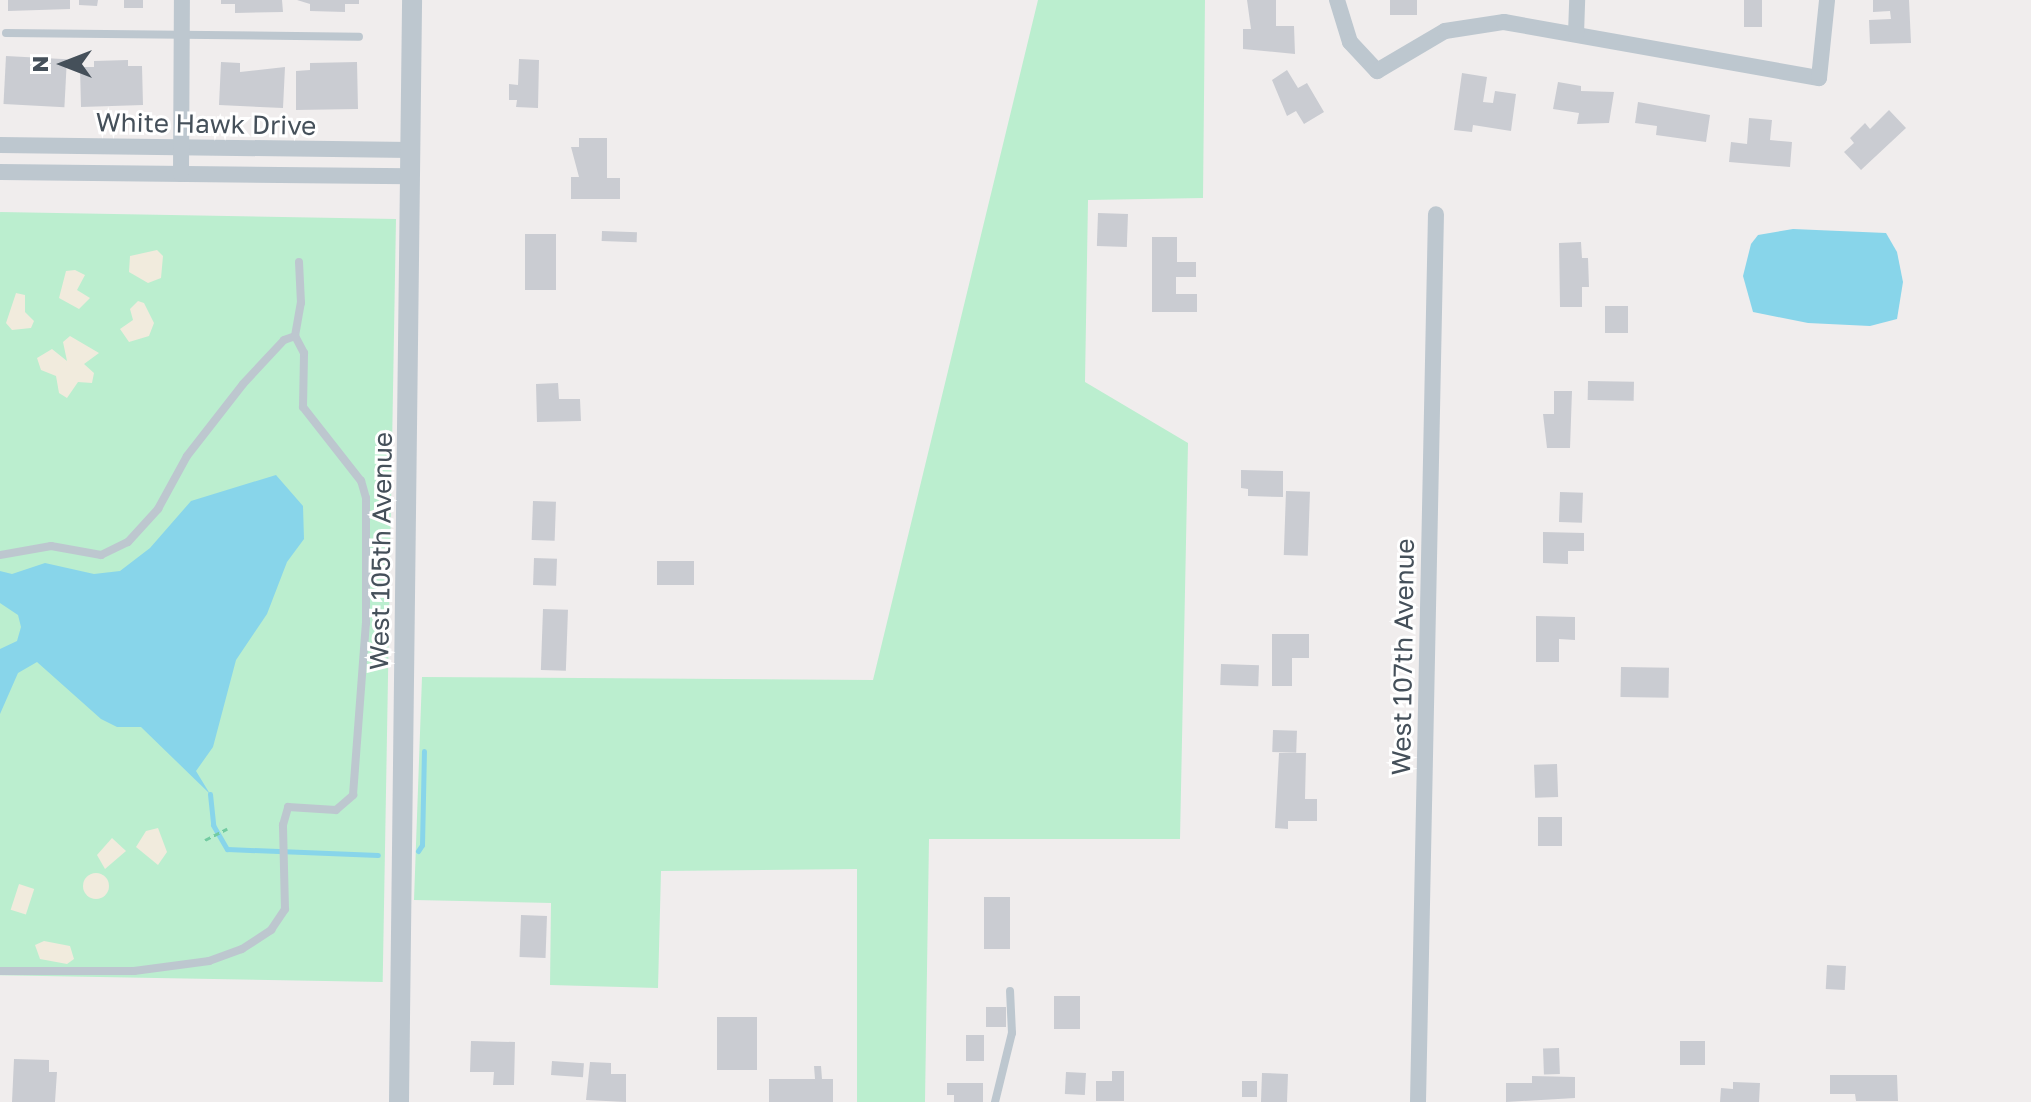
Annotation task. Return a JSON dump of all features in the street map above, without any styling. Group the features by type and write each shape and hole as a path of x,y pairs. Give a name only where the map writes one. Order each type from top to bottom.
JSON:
{"street":[{"path":"181,174 182,0"},
{"name":"West 105th Avenue","path":"399,1102 412,0"},
{"path":"1337,0 1350,42 1377,71 1445,31 1504,22 1819,78 1827,0"},
{"path":"1576,34 1577,0"},
{"name":"White Hawk Drive","path":"0,145 411,150"},
{"name":"White Hawk Drive","path":"0,172 410,176"},
{"name":"West 107th Avenue","path":"1418,1102 1436,214"}],"lane":[{"path":"6,33 359,37"},
{"path":"0,971 134,971 228,956 257,941 280,920 288,892 285,847 288,807 336,810 353,795 366,603 364,488 303,407 304,353 295,336 301,303 299,262"},
{"path":"0,555 51,546 101,555 128,542 158,509 187,456 243,384 284,340 295,336"},
{"path":"995,1102 1012,1033 1010,991"}],"path":[{"path":"205,840 227,829"}],"green space":[{"path":"1038,0 1205,0 1203,198 1088,200 1085,382 1188,443 1180,839 929,839 925,1102 857,1102 857,869 661,871 658,988 550,985 551,903 414,900 422,677 873,680"},
{"path":"0,212 396,219 383,982 0,975"}],"sand":[{"path":"157,250 163,256 161,278 148,283 129,272 130,256"},
{"path":"75,270 85,275 77,290 90,298 79,309 59,298 66,271"},
{"path":"16,293 25,295 25,312 34,321 31,328 12,330 6,323"},
{"path":"138,301 144,303 154,323 149,336 129,342 120,329 133,320 130,309"},
{"path":"70,336 99,353 84,364 94,373 92,383 78,382 67,398 59,393 56,376 41,370 37,358 52,349 67,361 63,342"},
{"path":"158,828 167,852 158,865 136,847 146,831"},
{"path":"112,838 126,851 105,869 97,855"},
{"path":"96,873 105,877 109,886 105,895 96,899 87,895 83,886 87,877"},
{"path":"19,884 34,889 26,915 11,910"},
{"path":"44,941 70,946 74,959 67,964 40,959 35,945"}],"water":[{"path":"1793,229 1886,233 1897,252 1903,282 1897,319 1870,326 1808,323 1753,312 1743,276 1751,244 1758,235"},
{"path":"276,475 303,506 304,539 287,562 267,614 236,660 213,747 196,771 210,794 141,727 117,727 101,719 37,662 18,673 0,714 0,649 17,641 21,627 18,615 0,603 0,571 12,574 45,563 94,574 120,571 150,548 191,501"}],"building":[{"path":"8,0 70,0 70,9 8,11"},
{"path":"79,0 98,0 97,6 79,5"},
{"path":"124,0 143,0 143,8 124,8"},
{"path":"221,0 282,0 283,12 235,13 235,4 221,4"},
{"path":"297,0 359,0 359,4 345,4 345,12 310,11 310,4"},
{"path":"1247,0 1276,0 1276,26 1294,26 1295,54 1243,49 1243,29 1251,29"},
{"path":"1390,0 1417,0 1417,15 1390,15"},
{"path":"1744,0 1762,0 1762,27 1744,27"},
{"path":"1873,0 1909,0 1911,43 1870,44 1869,20 1891,19 1890,11 1873,12"},
{"path":"6,56 67,59 64,107 3,104"},
{"path":"519,59 539,60 538,108 516,107 517,100 509,100 509,84 518,85"},
{"path":"128,60 128,66 142,66 143,105 81,107 80,67 94,67 94,61"},
{"path":"221,62 240,63 240,72 285,67 283,108 219,105"},
{"path":"357,62 358,109 296,110 296,71 310,70 310,63"},
{"path":"1287,70 1298,88 1307,83 1324,112 1304,124 1296,111 1287,116 1272,80"},
{"path":"1462,73 1487,77 1483,102 1493,103 1495,91 1516,94 1511,131 1473,125 1472,132 1454,130"},
{"path":"1558,82 1581,86 1581,91 1614,92 1609,123 1577,124 1579,113 1553,109"},
{"path":"1638,102 1710,115 1706,142 1656,135 1657,126 1635,123"},
{"path":"1889,110 1906,128 1861,170 1844,152 1854,143 1850,138 1865,123 1870,129"},
{"path":"1749,118 1772,120 1770,140 1792,142 1790,167 1729,162 1731,142 1747,144"},
{"path":"579,138 607,138 607,178 620,178 620,199 571,199 571,177 579,177 571,147 579,147"},
{"path":"1098,213 1128,214 1127,247 1097,246"},
{"path":"602,231 637,232 637,242 602,241"},
{"path":"525,234 556,234 556,290 525,290"},
{"path":"1152,237 1177,237 1177,262 1196,262 1196,277 1176,277 1176,294 1197,294 1197,312 1152,312"},
{"path":"1581,242 1582,258 1588,258 1589,287 1582,287 1582,307 1560,307 1559,243"},
{"path":"1605,306 1628,306 1628,333 1605,333"},
{"path":"1588,381 1634,382 1634,401 1588,400"},
{"path":"558,383 559,399 580,399 581,421 537,422 536,384"},
{"path":"1554,391 1572,391 1570,448 1547,448 1543,414 1554,414"},
{"path":"1241,470 1283,471 1283,497 1248,496 1248,489 1241,488"},
{"path":"1286,491 1310,492 1308,556 1284,555"},
{"path":"1560,492 1583,493 1582,523 1559,522"},
{"path":"533,501 556,502 555,541 532,540"},
{"path":"1543,532 1584,533 1584,551 1568,551 1568,564 1543,563"},
{"path":"534,558 557,559 556,586 533,585"},
{"path":"657,561 694,561 694,585 657,585"},
{"path":"543,609 568,610 566,671 541,670"},
{"path":"1536,616 1575,617 1575,640 1559,639 1559,662 1536,662"},
{"path":"1272,634 1309,634 1309,658 1292,658 1292,686 1272,686"},
{"path":"1221,664 1259,665 1258,686 1220,685"},
{"path":"1621,667 1669,668 1668,698 1620,697"},
{"path":"1273,730 1297,731 1296,753 1272,752"},
{"path":"1279,753 1306,753 1305,799 1317,799 1317,821 1288,821 1288,829 1275,828"},
{"path":"1557,764 1558,797 1535,798 1534,765"},
{"path":"1538,817 1562,817 1562,846 1538,846"},
{"path":"984,897 1010,897 1010,949 984,949"},
{"path":"521,915 547,916 546,958 520,957"},
{"path":"1827,965 1846,966 1845,990 1826,989"},
{"path":"1054,996 1080,996 1080,1029 1054,1029"},
{"path":"986,1007 1006,1007 1006,1027 986,1027"},
{"path":"717,1017 757,1017 757,1070 717,1070"},
{"path":"966,1035 984,1035 984,1061 966,1061"},
{"path":"471,1041 515,1042 514,1085 493,1085 494,1072 470,1072"},
{"path":"1680,1041 1705,1041 1705,1065 1680,1065"},
{"path":"1559,1048 1560,1074 1544,1075 1543,1049"},
{"path":"14,1059 49,1060 49,1072 57,1072 55,1102 12,1102"},
{"path":"552,1061 584,1063 583,1077 551,1075"},
{"path":"590,1062 611,1063 611,1074 626,1074 626,1102 586,1100"},
{"path":"814,1066 821,1066 822,1079 833,1079 833,1102 769,1102 769,1079 815,1079"},
{"path":"1112,1071 1124,1071 1124,1101 1096,1101 1096,1081 1112,1081"},
{"path":"1066,1072 1086,1073 1085,1095 1065,1094"},
{"path":"1262,1073 1288,1074 1287,1102 1261,1102"},
{"path":"1830,1075 1897,1075 1898,1101 1856,1101 1855,1094 1830,1094"},
{"path":"1532,1076 1575,1077 1575,1098 1506,1102 1506,1083 1532,1083"},
{"path":"1242,1081 1257,1081 1257,1097 1242,1097"},
{"path":"1733,1082 1760,1083 1759,1102 1720,1102 1721,1088 1733,1089"},
{"path":"947,1083 983,1083 983,1102 954,1102 954,1095 947,1095"}],"waterway":[{"path":"418,851 422,845 424,751"},
{"path":"210,794 213,825 227,849 378,855"}]}
